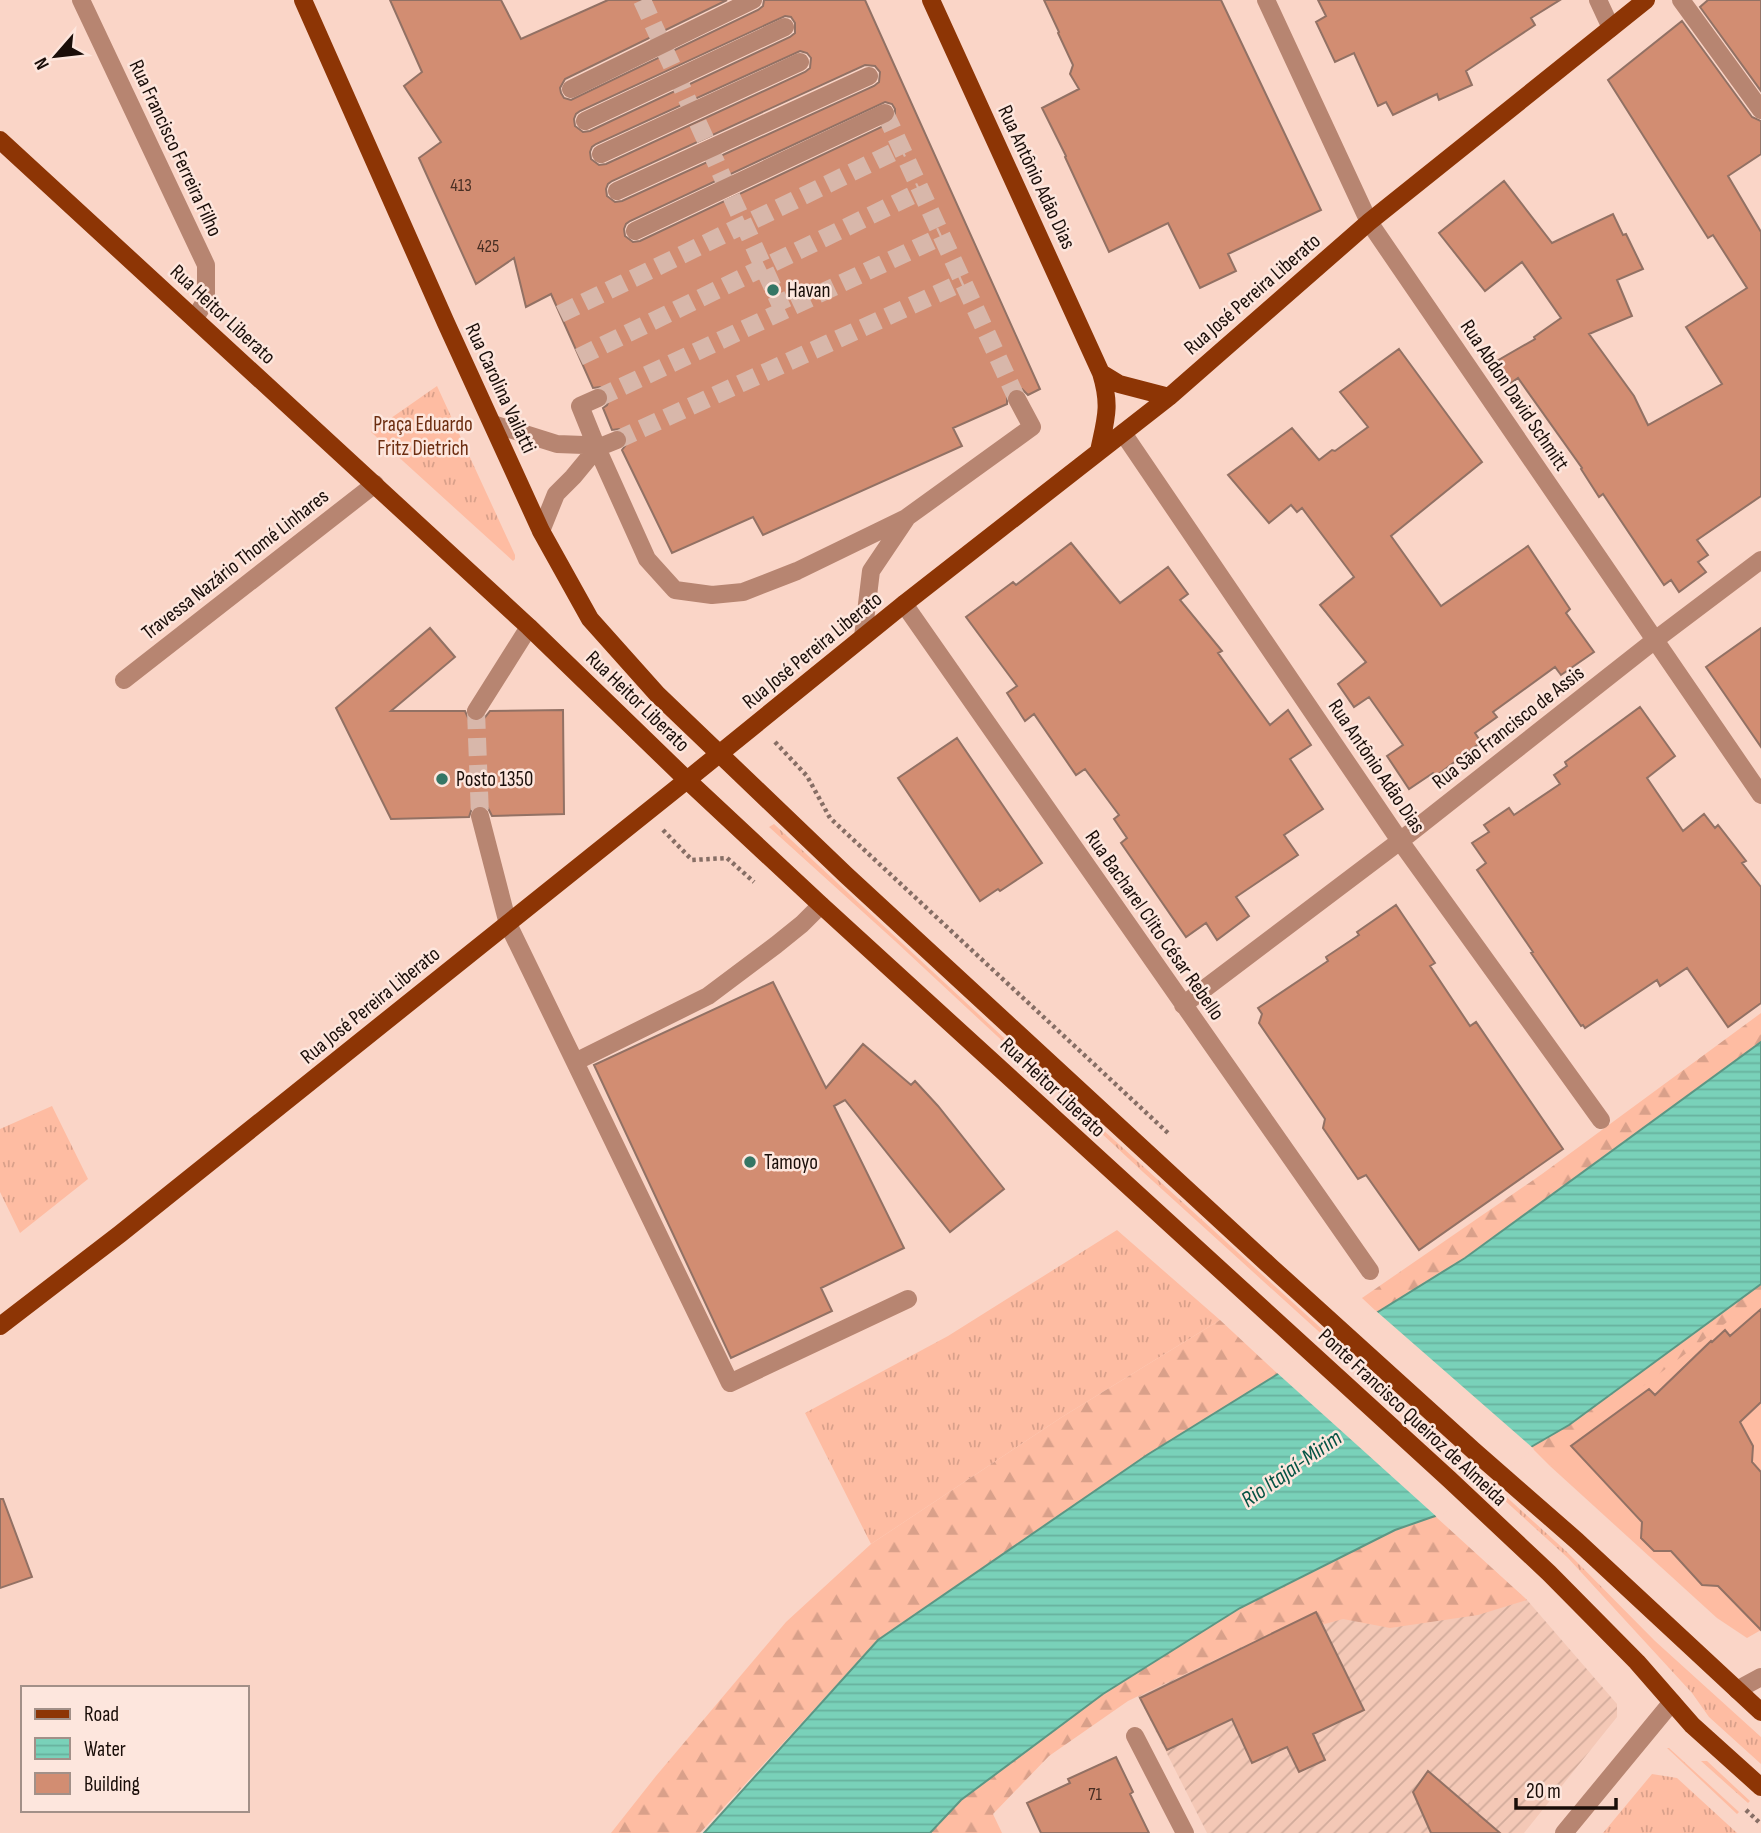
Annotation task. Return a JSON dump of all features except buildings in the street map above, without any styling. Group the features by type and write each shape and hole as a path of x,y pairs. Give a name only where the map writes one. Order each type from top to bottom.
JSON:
{"main road":[{"name":"Rua Carolina Vailatti","path":"303,0 541,531 590,619 657,694 720,754"},
{"name":"Rua Antônio Adão Dias","path":"931,0 1101,373 1107,393 1107,414 1099,451"},
{"name":"Rua José Pereira Liberato","path":"0,1326 120,1234 904,604 1169,397 1369,222 1646,0"},
{"name":"Rua Heitor Liberato","path":"0,140 529,627 821,905 1245,1294"},
{"path":"1101,373 1119,384 1169,397"},
{"name":"Rua Heitor Liberato","path":"720,754 846,875 1271,1267"},
{"name":"Ponte Francisco Queiroz de Almeida","path":"1271,1267 1577,1541 1761,1712"},
{"name":"Ponte Francisco Queiroz de Almeida","path":"1245,1294 1549,1573 1637,1662 1692,1725 1761,1787"}],"street":[{"name":"Rua Francisco Ferreira Filho","path":"81,0 206,265 206,299 194,318"},
{"path":"570,89 753,0"},
{"name":"Rua Abdon David Schmitt","path":"1266,0 1369,222 1761,795"},
{"path":"1598,0 1611,28"},
{"path":"1681,0 1761,110"},
{"path":"585,121 785,27"},
{"path":"601,155 800,62"},
{"path":"617,191 869,76"},
{"path":"635,231 886,113"},
{"path":"598,398 580,406 647,559 675,590 712,595 743,592 797,571 906,518 1031,427 1017,399"},
{"path":"494,424 557,444 584,445 597,449"},
{"name":"Rua Antônio Adão Dias","path":"1123,433 1400,841 1601,1120"},
{"path":"541,531 556,494 597,449 617,440"},
{"name":"Travessa Nazário Thomé Linhares","path":"124,680 374,484"},
{"path":"863,637 871,571 906,518"},
{"name":"Rua São Francisco de Assis","path":"1183,1005 1400,841 1655,640 1761,561"},
{"name":"Rua Bacharel Clito César Rebello","path":"904,604 1370,1271"},
{"path":"476,711 529,627"},
{"path":"480,816 508,924 730,1383 908,1299"},
{"path":"575,1062 708,996 785,938 821,905"},
{"path":"1737,1690 1761,1676"},
{"path":"1564,1833 1672,1702"},
{"path":"1135,1736 1185,1833"}],"path":[{"path":"757,723 807,776 830,818 1178,1142"},
{"path":"646,813 692,860 727,858"},
{"path":"1743,1820 1756,1807"}],"shaded area":[{"path":"1390,1478 1527,1600 1617,1704 1617,1717 1524,1833 1207,1833 1138,1696"}],"green space":[{"name":"Praça Eduardo Fritz Dietrich","path":"437,386 515,555 513,561 371,432"},
{"path":"774,824 1090,1118 1567,1552 1655,1641 1761,1737 1761,1764 1709,1717 1692,1693 1568,1558 769,827"},
{"path":"1761,1013 1761,1042 1465,1258 1378,1313 1362,1298 1542,1174"},
{"path":"52,1106 88,1179 20,1233 0,1192 0,1129"},
{"path":"1117,1230 1220,1320 1062,1417 871,1544 805,1413 948,1336"},
{"path":"1761,1284 1761,1299 1618,1420 1550,1466 1531,1447 1569,1425"},
{"path":"1761,1296 1761,1630 1747,1638 1717,1618 1550,1466 1570,1442"},
{"path":"1220,1320 1279,1375 1147,1455 878,1640 700,1833 611,1833 786,1622 871,1544 1062,1417"},
{"path":"1435,1516 1527,1600 1478,1615 1390,1628 1343,1619 1244,1646 1128,1701 1049,1756 993,1814 1002,1833 930,1833 961,1800 1103,1694 1240,1608 1395,1530"},
{"path":"1669,1748 1739,1812 1737,1814"},
{"path":"1701,1761 1707,1761 1750,1801 1748,1803"},
{"path":"1652,1774 1677,1778 1737,1833 1603,1833"}],"water":[{"name":"Rio Itajaí-Mirim","path":"1761,1042 1761,1284 1569,1425 1531,1447 1435,1516 1395,1530 1240,1608 1103,1694 961,1800 930,1833 704,1833 878,1640 1147,1455 1465,1258"}],"pier":[{"path":"1375,1310 1534,1449 1438,1518 1276,1372"}],"tunnel":[{"path":"642,0 783,310"},
{"path":"885,113 1017,399"},
{"path":"560,314 902,148"},
{"path":"579,357 921,191"},
{"path":"598,398 942,236"},
{"path":"617,440 963,282"},
{"path":"476,711 480,816"}],"place":[{"name":"Havan","path":"773,290"},
{"name":"Posto 1350","path":"442,779"},
{"name":"Tamoyo","path":"750,1162"}]}
